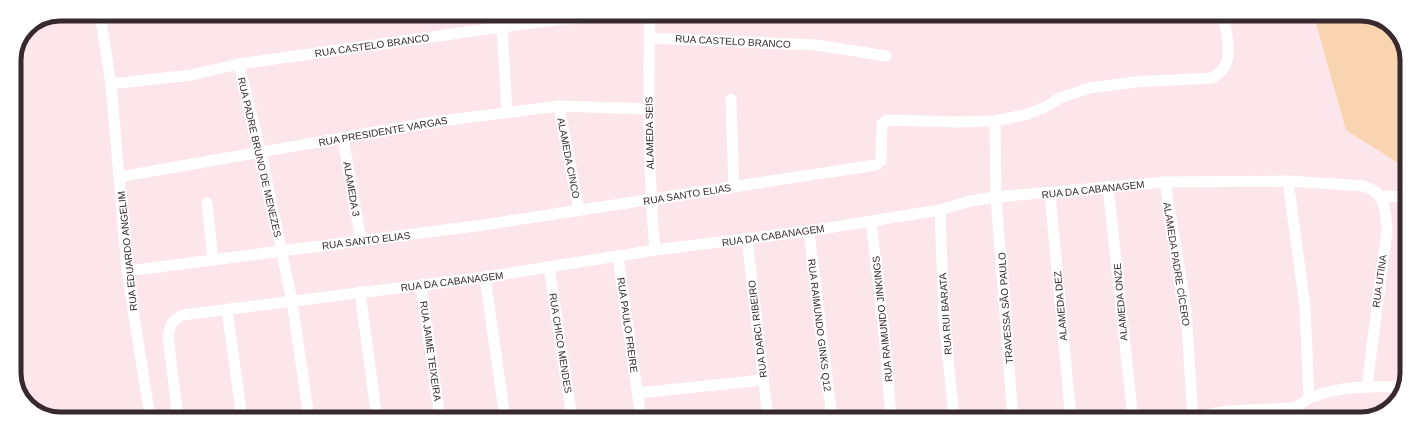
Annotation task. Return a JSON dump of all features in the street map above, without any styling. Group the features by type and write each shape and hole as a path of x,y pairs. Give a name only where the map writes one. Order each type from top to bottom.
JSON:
{"street":[{"name":"RUA EDUARDO ANGELIM","path":"101,21 111,84 127,271 149,412"},
{"name":"RUA CASTELO BRANCO","path":"111,84 191,75 239,64 548,21"},
{"name":"ALAMEDA SEIS","path":"650,21 648,109 650,200 655,250"},
{"name":"RUA SANTO ELIAS","path":"127,271 650,200 876,165 881,161 882,156 882,124 887,120 957,122 995,121 1028,114 1043,108 1060,98 1090,88 1134,82 1204,80 1219,75 1226,66 1228,56 1228,45 1224,21"},
{"path":"502,27 507,112"},
{"name":"RUA CASTELO BRANCO","path":"650,38 817,45 886,56"},
{"name":"RUA PADRE BRUNO DE MENEZES","path":"239,64 292,301 308,412"},
{"path":"731,99 734,187"},
{"name":"RUA PRESIDENTE VARGAS","path":"119,178 432,122 507,112 559,106 648,109"},
{"name":"ALAMEDA CINCO","path":"559,106 579,210"},
{"name":"TRAVESSA SÃO PAULO","path":"995,121 996,197 1012,412"},
{"name":"ALAMEDA 3","path":"343,138 361,240"},
{"path":"1288,180 1305,306 1309,398"},
{"name":"RUA DA CABANAGEM","path":"177,412 168,336 170,325 174,319 183,316 227,309 485,277 655,250 808,231 940,210 970,201 996,197 1165,182 1288,180 1363,186 1374,189 1380,196"},
{"name":"ALAMEDA PADRE CÍCERO","path":"1165,182 1186,308 1190,412"},
{"name":"ALAMEDA ONZE","path":"1108,186 1132,412"},
{"name":"ALAMEDA DEZ","path":"1050,193 1070,412"},
{"path":"1380,196 1400,197"},
{"name":"RUA UTINA","path":"1367,386 1386,231 1385,207 1380,196"},
{"path":"207,203 213,260"},
{"name":"RUA RUI BARATA","path":"940,210 944,318 953,412"},
{"name":"RUA RAIMUNDO JINKINGS","path":"871,221 884,334 890,412"},
{"name":"RUA RAIMUNDO GINKS Q12","path":"808,231 831,412"},
{"name":"RUA DARCI RIBEIRO","path":"747,239 767,412"},
{"name":"RUA PAULO FREIRE","path":"618,256 640,412"},
{"name":"RUA CHICO MENDES","path":"549,267 571,412"},
{"path":"485,277 504,412"},
{"name":"RUA JAIME TEIXEIRA","path":"421,285 439,412"},
{"path":"360,292 375,412"},
{"path":"227,309 241,412"},
{"path":"638,394 764,380"},
{"path":"1223,412 1293,408 1299,406 1309,398 1337,390 1367,386 1397,387"}],"shaded area":[{"path":"1315,21 1371,22 1380,26 1390,34 1397,45 1399,52 1400,164 1346,130"}]}
